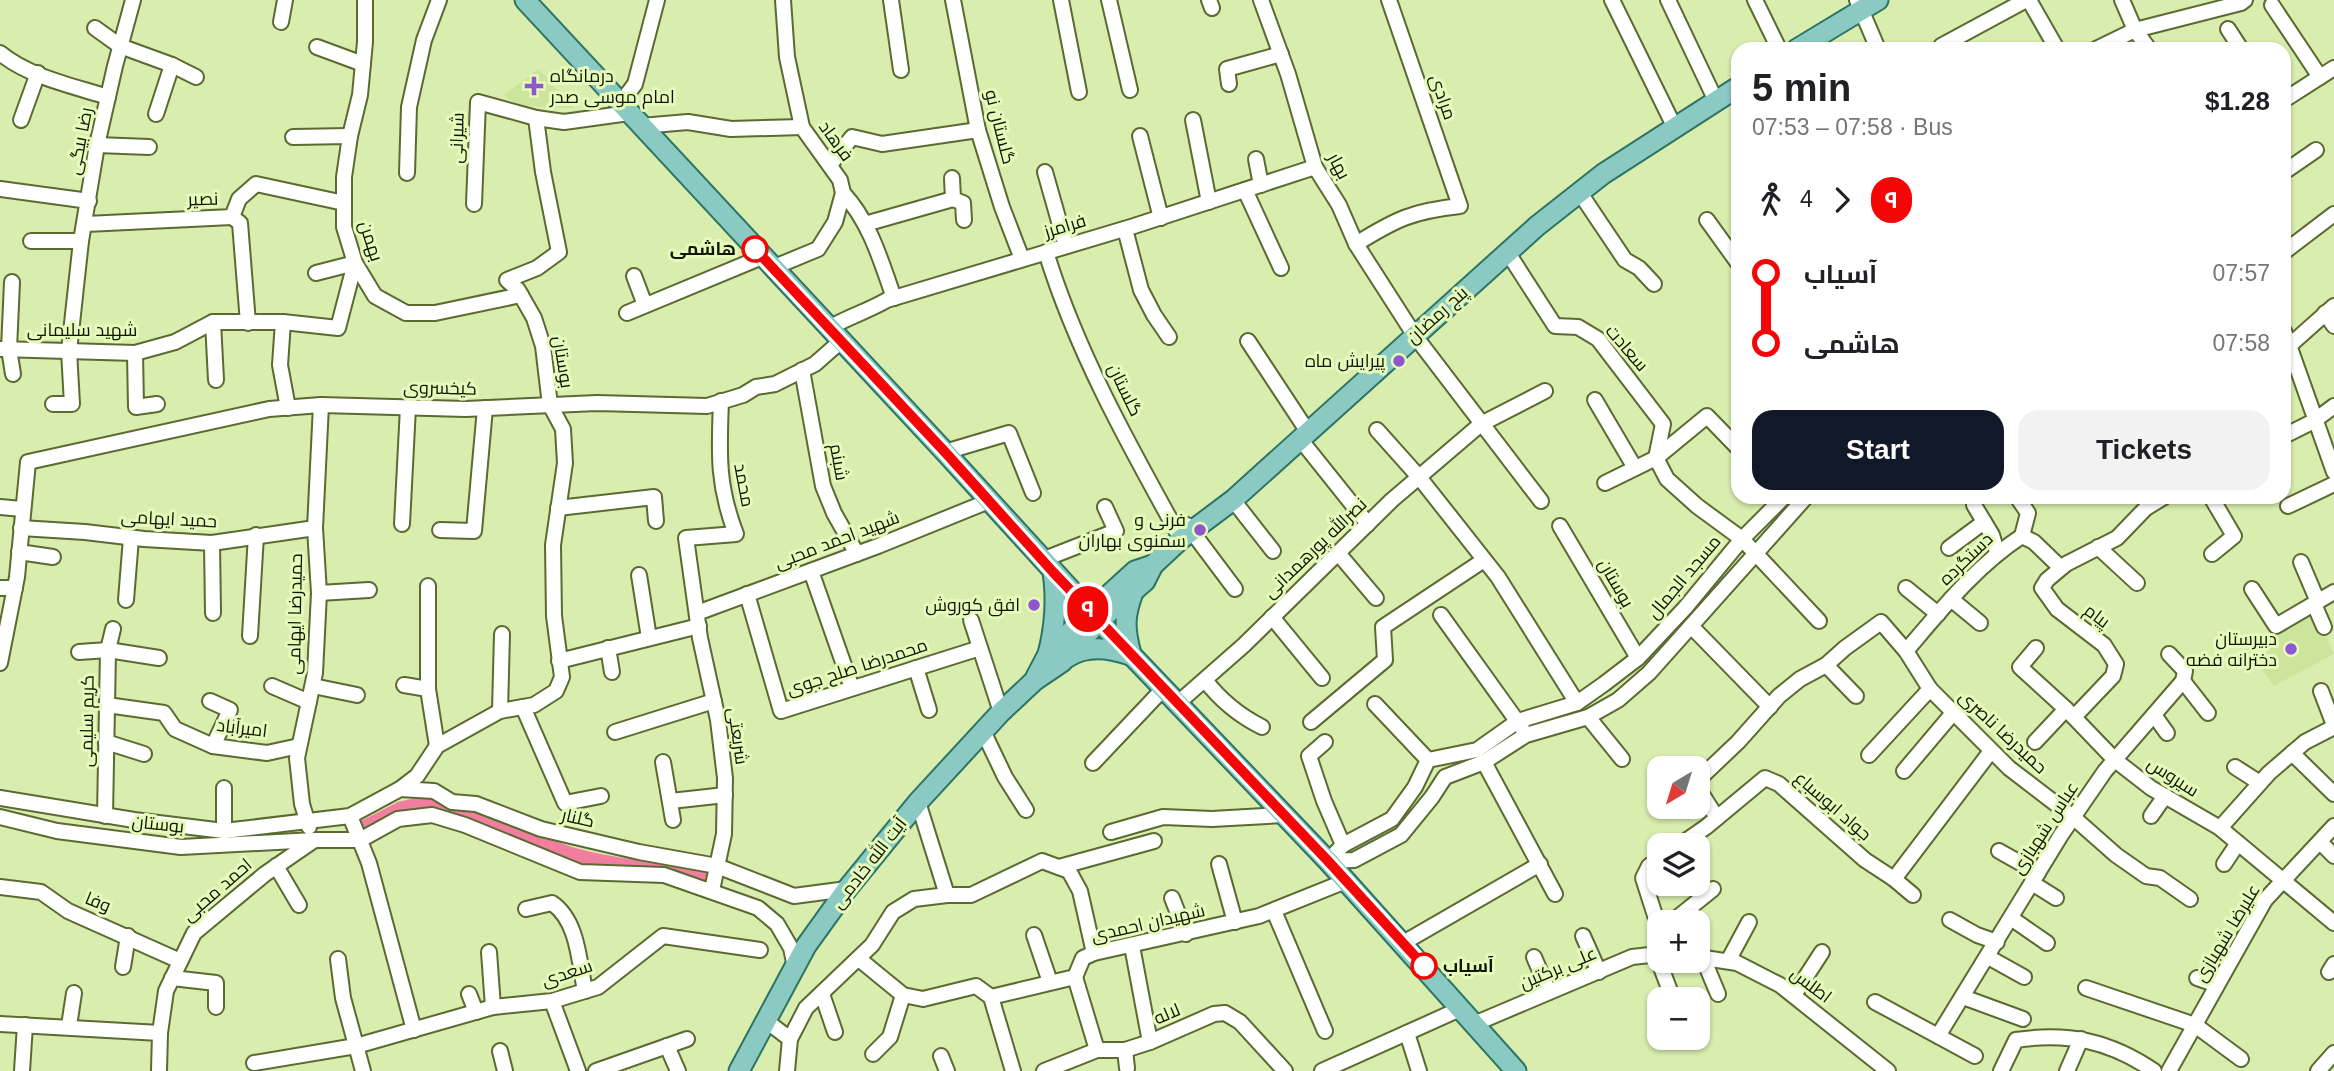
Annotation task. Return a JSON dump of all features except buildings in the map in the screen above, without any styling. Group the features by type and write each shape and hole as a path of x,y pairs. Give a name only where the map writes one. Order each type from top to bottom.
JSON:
{"main road":[{"path":"525,0 945,452 1094,617 1328,861 1516,1071"},
{"path":"1813,42 1866,3"},
{"name":"پنج رمضان","path":"1094,617 1135,590 1145,581 1153,565 1187,532 1233,500 1508,253 1603,174 1731,91"},
{"name":"پنج رمضان","path":"1094,617 1135,571 1153,565"},
{"path":"1047,566 1055,613 1055,659 1090,649 1118,650 1131,656"},
{"path":"1131,656 1124,628 1135,590"},
{"name":"آیت الله خادمی","path":"739,1071 793,957 806,946 847,889 918,802 1094,617"}],"street":[{"name":"رضا بیگی","path":"53,404 72,404 68,351 81,241 86,224 97,145 133,0"},
{"path":"281,22 285,0"},
{"name":"بهمن","path":"365,0 360,96 344,177 344,226 355,263 375,296 406,313 435,313 521,295"},
{"path":"407,173 409,107 424,40 439,0"},
{"path":"630,114 657,0"},
{"path":"783,0 787,57 802,127"},
{"path":"891,0 901,70"},
{"name":"گلستان نو","path":"953,0 978,130 1022,259"},
{"path":"1061,0 1079,92"},
{"path":"1109,0 1130,90"},
{"name":"بهار","path":"1261,0 1281,54 1315,167 1339,205 1356,244 1415,336 1541,501"},
{"name":"مرادی","path":"1356,244 1389,223 1425,210 1460,206 1389,0"},
{"path":"1612,0 1675,128"},
{"path":"1668,0 1716,101"},
{"path":"1755,0 1776,42"},
{"path":"1949,42 2028,0 2053,42"},
{"path":"2122,0 2135,30 2144,42"},
{"path":"2110,42 2135,30 2245,0"},
{"path":"1866,3 1876,42"},
{"path":"2272,5 2319,78"},
{"path":"95,28 120,46 197,76"},
{"path":"2228,29 2236,42"},
{"path":"317,47 363,64"},
{"path":"0,53 38,73 108,97"},
{"path":"1229,84 1227,69 1281,54"},
{"path":"156,114 172,65"},
{"path":"2291,96 2334,68"},
{"path":"21,120 38,73"},
{"name":"شیرانی","path":"474,204 478,102 536,118 564,122 630,114 731,128 802,127"},
{"name":"بوستان","path":"523,707 534,705 556,691 562,677 554,597 554,545 565,463 563,429 550,405 543,346 534,318 521,295 507,280 537,268 558,252 542,172 536,118"},
{"path":"1193,120 1209,202"},
{"name":"فرهاد","path":"802,127 840,180 843,193 858,209 894,298"},
{"path":"830,165 852,137 882,144 978,130"},
{"path":"293,137 350,136"},
{"path":"1140,136 1161,218"},
{"path":"97,145 149,147"},
{"path":"2291,167 2316,150"},
{"path":"1256,159 1261,185"},
{"name":"فرامرز","path":"835,335 846,318 894,298 1161,218 1315,167"},
{"path":"1045,172 1066,246"},
{"path":"951,178 953,199"},
{"name":"نصیر","path":"86,224 232,217 239,200 256,184 344,203"},
{"path":"0,189 89,201"},
{"path":"1245,190 1281,268"},
{"path":"627,313 767,262 818,249 835,222 843,193"},
{"path":"1580,193 1625,260 1639,268 1654,284"},
{"path":"865,224 953,199 963,203 964,219"},
{"path":"2291,247 2334,214"},
{"path":"232,217 240,223 248,323"},
{"path":"1707,220 1731,253"},
{"path":"1125,229 1141,290 1169,337"},
{"path":"31,241 81,241"},
{"name":"گلستان","path":"1046,252 1061,301 1136,457 1187,532 1235,589"},
{"name":"سعادت","path":"1508,253 1555,326 1578,327 1598,340 1663,424 1656,458"},
{"path":"316,273 355,263"},
{"name":"شهید سلیمانی","path":"5,349 135,353 175,342 213,322 284,322 338,328 355,263"},
{"path":"634,276 645,306"},
{"path":"12,282 5,349 13,374"},
{"path":"2291,345 2331,315"},
{"path":"213,322 216,380"},
{"path":"284,322 280,365 288,408"},
{"name":"کیخسروی","path":"22,509 27,462 269,409 321,405 485,408 597,403 707,406 743,395 756,387 775,384 815,364 835,335"},
{"path":"1248,341 1304,436 1368,523"},
{"path":"2291,352 2334,472"},
{"path":"135,353 136,407 158,404"},
{"name":"شبنم","path":"802,370 822,486 857,554"},
{"path":"1481,424 1545,391"},
{"path":"1595,400 1635,468"},
{"name":"محمد","path":"698,619 686,538 736,534 727,510 719,464 721,401"},
{"name":"حمیدرضا ایهامی","path":"314,840 306,821 297,758 313,686 319,593 315,528 321,405"},
{"path":"2291,432 2314,421 2334,406"},
{"path":"402,524 408,407"},
{"path":"440,530 474,531 485,408"},
{"path":"1605,483 1656,458 1707,416 1731,441"},
{"name":"نصرالله پورهمدانی","path":"1178,703 1272,617 1368,523 1481,424"},
{"path":"1377,430 1419,477 1498,577 1577,703"},
{"path":"945,452 1009,433 1034,493"},
{"path":"1656,458 1667,479 1736,535 1819,621"},
{"path":"2288,506 2334,484"},
{"path":"558,508 654,497 656,521"},
{"path":"1233,500 1273,551"},
{"name":"شهید احمد محبی","path":"559,661 649,638 698,619 747,594 857,554 989,501"},
{"name":"مسجد الجمال","path":"1428,760 1477,750 1518,721 1577,703 1638,659 1685,608 1736,535 1774,504"},
{"name":"مسجد الجمال","path":"1328,861 1354,860 1401,835 1445,777 1484,762 1526,735 1588,717 1618,700 1649,673 1800,504"},
{"path":"2022,504 2028,513 2022,536"},
{"path":"2061,568 2117,538 2142,504"},
{"path":"2212,554 2234,536 2215,504"},
{"path":"1975,505 1997,552"},
{"path":"0,507 22,509 19,552 7,588 0,663"},
{"path":"1047,566 1116,531 1105,507"},
{"path":"1950,548 1984,522"},
{"name":"بوستان","path":"1560,526 1638,659"},
{"name":"حمید ایهامی","path":"21,528 212,543 315,528"},
{"path":"250,636 256,535"},
{"name":"دستگرده","path":"1906,651 1997,552 2022,536 2034,542 2061,568"},
{"path":"126,600 131,538"},
{"path":"212,543 213,613"},
{"path":"2098,547 2137,583"},
{"path":"19,552 53,557"},
{"path":"1338,552 1376,598"},
{"path":"1311,722 1385,660 1383,627 1484,559"},
{"path":"2301,562 2324,627"},
{"name":"پیام","path":"2035,742 2113,676 2116,664 2104,645 2057,609 2042,588 2061,568"},
{"path":"811,571 852,688"},
{"path":"639,575 649,638"},
{"path":"428,586 428,688 437,746"},
{"path":"1906,588 1938,614"},
{"path":"2252,589 2276,626 2334,592"},
{"path":"319,593 369,590"},
{"name":"محمدرضا صلح جوی","path":"747,594 781,711 980,648"},
{"path":"1951,599 1980,623"},
{"path":"1441,615 1526,735"},
{"path":"1272,617 1322,678"},
{"name":"شریعتی","path":"698,619 725,778 724,834 712,890"},
{"path":"971,620 1001,712"},
{"name":"حمیدرضا ناصری","path":"1826,665 1881,622 1906,651 1930,689 2008,768 2073,817 2116,855 2146,876 2160,878 2190,899"},
{"name":"مسجد الجمال","path":"1690,626 1770,707"},
{"name":"کریم سلیمی","path":"105,816 108,650 113,629"},
{"path":"500,712 502,634"},
{"path":"608,648 612,672"},
{"name":"سیروس","path":"2036,648 2020,667 2070,713 2115,760 2151,788 2220,828 2334,923"},
{"path":"79,652 108,650 159,658"},
{"path":"2168,654 2185,671 2183,681 2208,713"},
{"path":"1710,769 1738,743 1779,696 1800,679 1826,665 1856,696"},
{"path":"916,668 929,710"},
{"path":"1205,680 1240,716 1262,727"},
{"name":"عباس شهبازی","path":"1938,1037 2073,817 2115,760 2183,681"},
{"path":"404,685 428,688"},
{"path":"272,686 309,702"},
{"path":"313,686 358,695"},
{"path":"1093,763 1164,688"},
{"path":"1869,755 1930,689"},
{"path":"2220,828 2260,783 2292,753 2305,742 2334,726 2321,691"},
{"path":"210,701 230,710 213,746"},
{"path":"615,732 714,701"},
{"path":"1328,861 1343,845 1392,819 1415,787 1428,760 1375,704"},
{"name":"امیرآباد","path":"107,705 164,713 175,729 213,746 267,753 299,746"},
{"path":"306,821 350,816 400,789 417,776 437,746 500,712 523,707 565,803 601,796"},
{"path":"1904,771 1953,713"},
{"path":"2154,715 2167,733"},
{"path":"1588,717 1622,760"},
{"path":"984,731 1005,777 1026,810"},
{"path":"106,742 144,754"},
{"path":"1325,742 1309,756 1343,845"},
{"path":"1894,879 1991,751"},
{"path":"2292,753 2334,794"},
{"path":"663,761 673,820"},
{"path":"1484,762 1555,894"},
{"path":"2235,767 2260,783"},
{"name":"جواد ابوسباع","path":"1696,833 1765,778 1779,784 1866,860 1913,895"},
{"path":"224,788 224,831"},
{"name":"گلنار","path":"400,789 434,791 452,802 476,804 541,829 639,852 717,866 794,896 847,889"},
{"path":"671,801 725,795"},
{"path":"2151,816 2165,796"},
{"name":"بوستان","path":"0,798 105,816 224,831 306,821"},
{"path":"918,802 947,895"},
{"path":"1710,807 1717,818"},
{"path":"314,840 360,840 398,819 432,815 465,825 580,872 664,875 758,908 777,924 793,957"},
{"path":"1111,832 1163,817 1283,815"},
{"path":"350,816 369,863 414,1030"},
{"name":"بوستان","path":"0,817 57,831 181,847 314,840"},
{"name":"علیرضا شهبازی","path":"2169,1071 2265,900 2334,826"},
{"name":"احمد محبی","path":"159,1071 160,1033 166,991 194,933 276,866 314,840"},
{"path":"1059,867 1154,841"},
{"path":"2320,842 2334,856"},
{"path":"2224,864 2238,843"},
{"path":"1998,851 2035,878 2056,898"},
{"path":"787,1071 790,1039 806,1008 872,946 892,912 914,899 971,895 1042,861 1069,871 1080,891 1094,953"},
{"path":"1219,864 1236,922"},
{"path":"1403,943 1541,864"},
{"path":"276,866 299,905"},
{"path":"1647,870 1643,878 1647,890"},
{"name":"شهیدان احمدی","path":"1075,977 1083,958 1094,953 1236,922 1274,911 1346,881"},
{"name":"وفا","path":"0,887 41,892 68,911 180,961"},
{"path":"1687,910 1713,889"},
{"path":"1172,898 1186,934"},
{"path":"526,909 552,903 564,911 572,929 586,991"},
{"path":"1274,911 1325,1031"},
{"path":"2011,918 2047,943"},
{"path":"1950,920 1977,935 1997,942"},
{"path":"1728,961 1749,922"},
{"path":"1034,935 1050,982"},
{"path":"123,967 128,936"},
{"name":"سعدی","path":"254,1063 356,1046 493,1007 552,1001 586,991 598,987 663,936 760,950"},
{"path":"1583,936 1599,972"},
{"path":"1132,946 1150,1042"},
{"path":"489,952 493,1007"},
{"path":"1794,995 1822,952"},
{"name":"علی برکتین","path":"1474,1024 1632,957 1647,955"},
{"path":"1534,957 1549,992"},
{"path":"1988,957 2024,977"},
{"name":"اطلس","path":"1710,958 1737,962 1761,974 1794,995 1888,1071"},
{"path":"338,959 343,998 363,1071"},
{"path":"859,959 903,995 923,999 976,986 991,998 1012,1071"},
{"path":"1708,973 1718,994"},
{"path":"991,998 1075,977 1097,1049"},
{"path":"172,978 216,983 216,1007"},
{"path":"2197,978 2217,985"},
{"path":"2086,988 2195,1025 2241,1059"},
{"path":"69,1026 74,993"},
{"path":"469,993 476,1012"},
{"path":"822,994 835,1032"},
{"path":"873,1054 891,1037 903,995"},
{"path":"1963,997 2023,1018"},
{"path":"552,1001 578,1071"},
{"path":"1875,1002 1975,1056"},
{"path":"1322,1071 1460,1009"},
{"name":"لاله","path":"1044,1071 1097,1049 1125,1050 1214,1014 1225,1013 1240,1022 1285,1071"},
{"path":"765,1020 790,1039"},
{"path":"0,1024 160,1033"},
{"path":"22,1071 25,1025"},
{"path":"1407,1033 1419,1071"},
{"path":"2001,1071 2016,1040 2060,1036 2094,1041 2137,1059 2154,1071"},
{"path":"596,1071 687,1039"},
{"path":"2067,1071 2081,1039"},
{"path":"667,1046 678,1071"},
{"path":"1125,1050 1127,1068"},
{"path":"500,1051 505,1071"},
{"path":"2318,1071 2334,1053"},
{"path":"941,1056 947,1071"}],"shaded area":[{"name":"درمانگاه امام موسی صدر","path":"538,69 553,82 551,85 574,100 572,108 518,106 504,95"},
{"name":"دبیرستان دخترانه فضه","path":"2316,614 2334,654 2274,686 2246,646 2306,615"},
{"path":"424,796 475,809 572,847 623,858 710,870 706,884 581,866 433,810 364,834 359,822 398,802"}],"bus line":[{"name":"۹","path":"755,249 1053,572 1424,966"}],"place":[{"name":"درمانگاه امام موسی صدر","path":"534,86"},
{"name":"هاشمی","path":"755,249"},
{"name":"پیرایش ماه","path":"1399,361"},
{"name":"فرنی و سمنوی بهاران","path":"1200,530"},
{"name":"افق کوروش","path":"1034,605"},
{"name":"دبیرستان دخترانه فضه","path":"2291,649"},
{"name":"آسیاب","path":"1424,966"}]}
